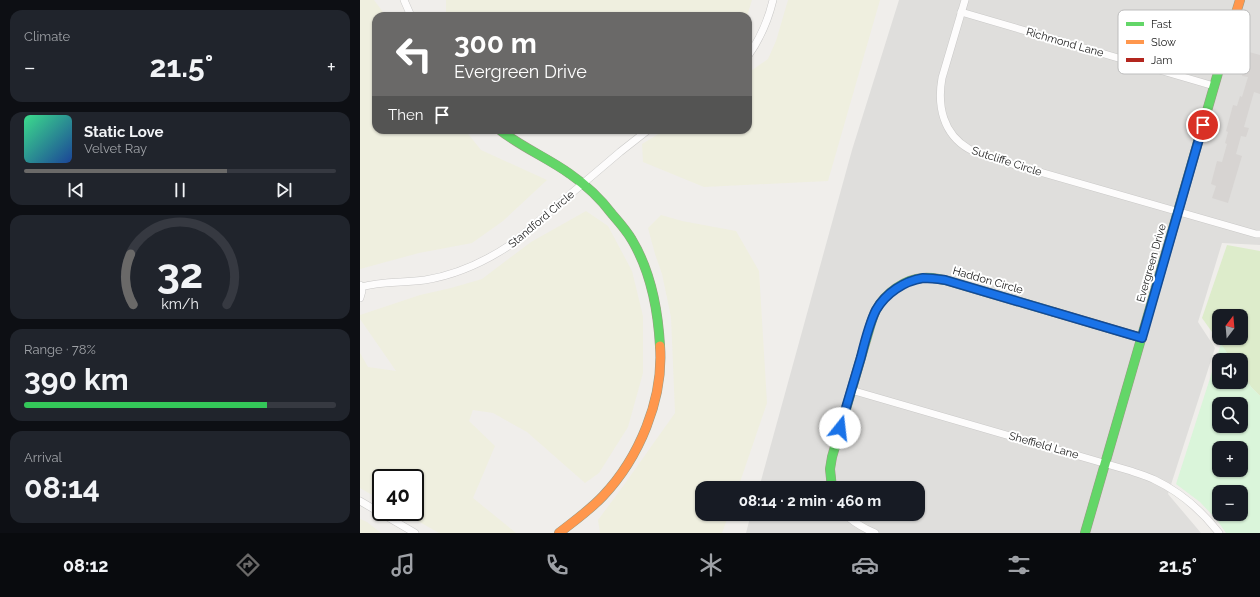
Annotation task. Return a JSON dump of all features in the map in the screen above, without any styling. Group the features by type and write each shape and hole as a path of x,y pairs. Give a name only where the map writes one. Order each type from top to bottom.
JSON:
{"street":[{"path":"404,0 409,12"},
{"path":"752,50 764,30 773,0"},
{"name":"Sutcliffe Circle","path":"965,0 942,78 940,90 940,108 949,128 959,141 976,153 998,160 1260,234"},
{"name":"Evergreen Drive","path":"1237,10 1240,0"},
{"name":"Richmond Lane","path":"961,12 1118,58"},
{"name":"Richmond Lane","path":"1173,74 1214,86"},
{"name":"Evergreen Drive","path":"1085,533 1218,74"},
{"path":"506,134 570,174 600,199 632,239 651,283 658,310 661,342 660,370 656,394 648,424 632,457 618,478 599,501 559,533"},
{"name":"Standford Circle","path":"360,298 362,295 361,286 426,280 466,268 500,252 513,243 643,134"},
{"name":"Haddon Circle","path":"831,481 830,469 832,457 876,310 884,299 902,285 923,278 945,280 1142,338"},
{"name":"Sheffield Lane","path":"851,390 1131,471 1154,480 1176,492 1206,516 1220,533"},
{"path":"360,501 415,533"},
{"path":"853,521 863,528 875,533"}],"shaded area":[{"path":"899,0 1260,0 1260,245 1222,243 1198,322 1215,348 1212,353 1212,357 1168,494 1201,533 746,533 749,521 925,521 925,481 761,481 852,150"}],"green space":[{"path":"360,0 374,0 383,12 372,12 372,134 468,134 481,150 547,180 503,221 472,243 419,253 360,269"},
{"path":"446,0 752,0 748,12 446,12"},
{"path":"788,0 880,0 828,181 704,187 643,162 642,144 658,134 752,134 752,70 768,59 776,41"},
{"path":"586,211 608,226 632,271 643,316 643,373 628,427 599,473 585,483 527,432 493,413 473,410 469,421 495,446 473,498 516,533 439,533 418,521 424,521 424,469 372,469 372,495 360,488 360,353 368,367 396,371 360,319 360,315 420,295 482,279 531,242"},
{"path":"661,215 682,221 736,231 759,271 767,403 740,481 695,481 695,521 726,521 722,533 600,533 598,520 675,413 671,317 662,274 648,228"},
{"path":"1227,245 1260,251 1260,396 1248,383 1248,353 1227,353 1221,345 1248,345 1248,309 1212,309 1212,332 1202,318"},
{"path":"1222,345 1227,353 1218,353"},
{"path":"1212,372 1212,389 1248,389 1248,383 1260,396 1260,533 1226,533 1218,521 1248,521 1248,485 1212,485 1212,515 1200,502 1176,484"},
{"path":"360,519 367,522 381,533 360,533"}],"building":[{"path":"1250,52 1260,55 1260,94 1254,92 1244,127 1249,128 1246,137 1241,136 1236,154 1242,156 1228,203 1212,198 1216,186 1211,184 1217,161 1222,162 1227,144 1225,143 1228,132 1226,131 1233,105 1237,106 1240,96 1242,97 1248,77 1242,76 1243,74 1250,74"}],"traffic: fast":[{"path":"1085,533 1218,74"},
{"path":"505,134 562,168 582,183 603,203 625,230 639,252 649,278 655,305 660,346"},
{"path":"831,481 830,469 832,457 873,317 880,304 896,288 916,279 934,278 1054,312"}],"traffic: slow":[{"path":"1237,10 1240,0"},
{"path":"559,533 603,496 628,464 638,446 653,407 658,386 660,346"}],"traffic: jam":[{"path":"1054,312 1142,338"}],"route":[{"path":"840,428 876,310 884,299 892,292 911,281 923,278 945,280 1142,338 1203,125"}]}
